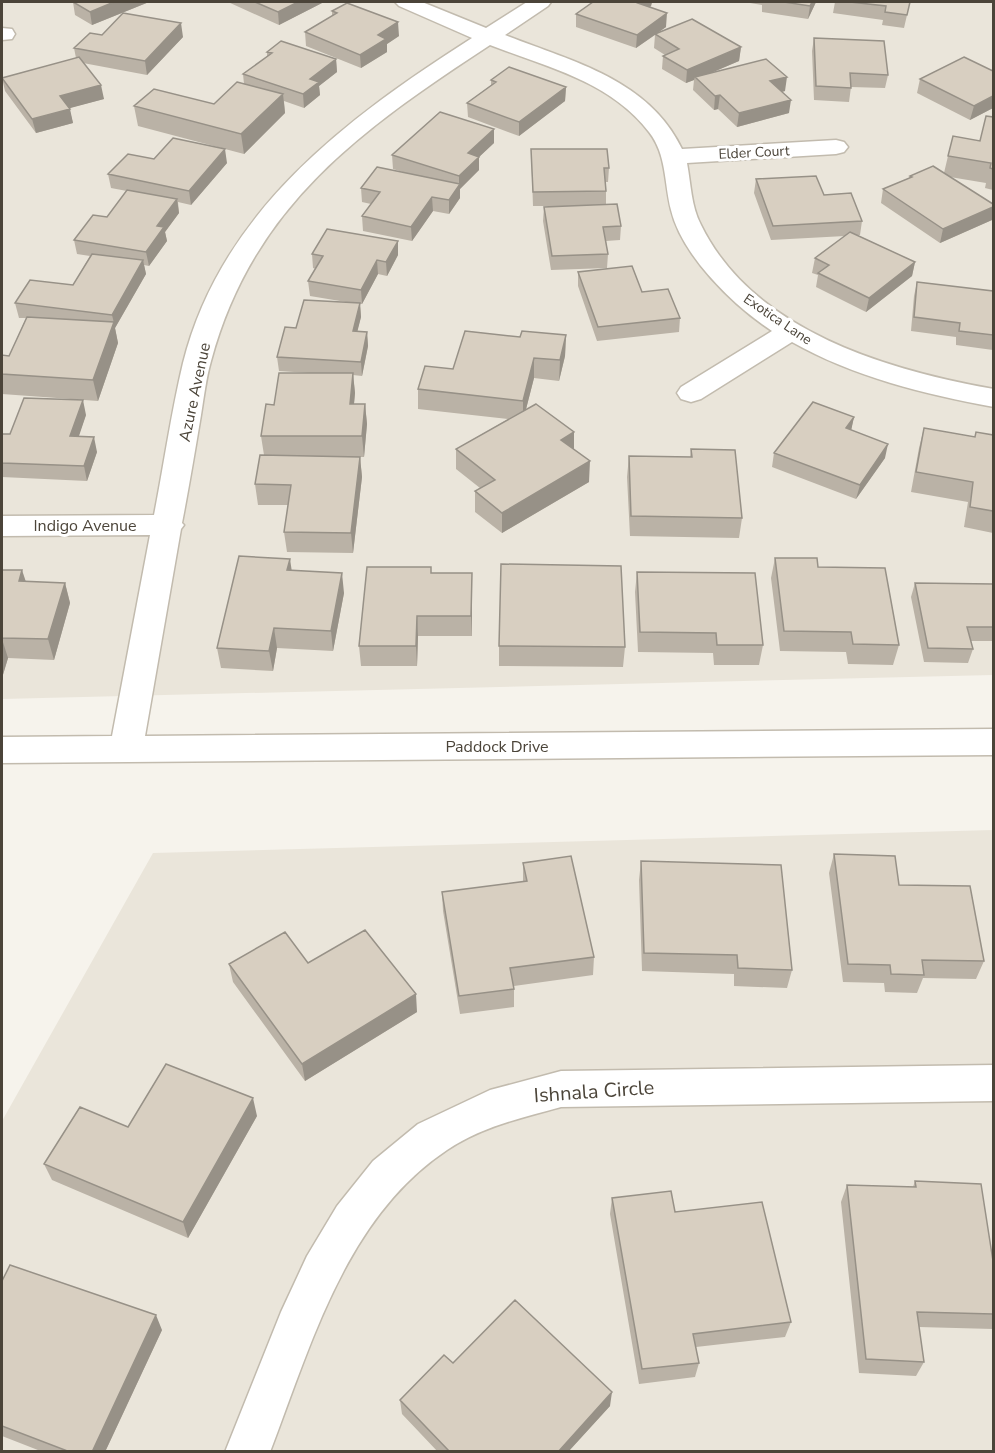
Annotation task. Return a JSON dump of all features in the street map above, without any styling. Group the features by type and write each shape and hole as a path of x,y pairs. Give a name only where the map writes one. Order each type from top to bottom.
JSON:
{"street":[{"name":"Exotica Lane","path":"406,2 489,37 583,72 635,103 654,122 668,143 688,224 702,251 736,291 791,331 855,362 904,380 956,393 993,398"},
{"name":"Azure Avenue","path":"126,748 169,525 197,362 214,308 240,257 272,211 317,162 382,109 541,2"},
{"name":"Elder Court","path":"673,157 836,147"},
{"path":"692,393 791,331"},
{"name":"Indigo Avenue","path":"2,526 169,525"},
{"name":"Paddock Drive","path":"2,750 993,742"},
{"name":"Ishnala Circle","path":"247,1452 321,1271 338,1238 381,1180 406,1156 434,1136 464,1119 528,1095 561,1089 993,1083"}],"shaded area":[{"path":"2,2 993,2 993,675 2,699"},
{"path":"993,830 993,1451 2,1452 2,1121 153,853"}],"building":[{"path":"73,2 114,2 90,12"},
{"path":"255,2 298,2 278,12"},
{"path":"593,2 640,2 638,3 667,13 637,35 576,14"},
{"path":"784,2 812,2 810,6"},
{"path":"850,2 910,2 907,15 885,12 886,6"},
{"path":"347,3 398,22 378,35 386,39 360,55 305,32 337,13 332,11"},
{"path":"123,13 181,23 145,61 74,48 90,33 102,35"},
{"path":"692,19 741,47 687,70 663,56 679,49 655,34"},
{"path":"814,38 884,41 888,75 850,73 851,88 816,86"},
{"path":"281,41 336,59 310,79 319,82 303,94 243,74 272,53 267,52"},
{"path":"79,57 101,85 60,96 70,109 32,119 2,78"},
{"path":"964,57 993,71 993,96 974,106 920,79"},
{"path":"766,59 787,77 770,81 791,100 739,113 720,95 715,96 695,77"},
{"path":"509,67 566,87 519,122 467,103 496,82 491,80"},
{"path":"237,82 283,94 241,134 134,106 154,89 214,104"},
{"path":"440,112 494,129 468,153 479,157 459,176 392,155"},
{"path":"986,116 993,117 993,169 990,168 991,163 948,156 953,136 980,141"},
{"path":"173,138 225,149 189,191 108,174 128,154 154,159"},
{"path":"531,149 607,149 609,168 604,168 606,191 533,192"},
{"path":"933,166 993,204 993,207 943,229 883,189"},
{"path":"377,167 460,184 449,200 432,197 411,227 362,216 380,192 361,188"},
{"path":"816,176 824,195 851,193 862,221 773,226 756,179"},
{"path":"127,190 177,199 157,226 164,227 146,252 74,240 93,215 107,217"},
{"path":"617,204 621,226 603,227 608,254 552,256 544,207"},
{"path":"327,229 398,241 386,262 377,260 361,290 308,281 323,256 312,254"},
{"path":"850,232 915,262 869,298 818,273 829,265 815,258"},
{"path":"92,254 143,260 112,315 15,303 30,280 73,285"},
{"path":"632,266 642,292 668,289 680,318 598,327 578,272"},
{"path":"917,282 993,291 993,335 959,331 960,323 914,317"},
{"path":"304,300 360,303 353,331 367,332 361,362 277,357 285,327 296,328"},
{"path":"27,317 114,322 93,380 2,374 2,355 9,356"},
{"path":"465,331 520,337 522,331 566,335 560,360 534,358 523,401 418,389 425,366 453,369"},
{"path":"279,373 353,373 350,404 365,404 362,436 261,436 266,404 274,405"},
{"path":"24,398 83,400 70,436 94,437 84,466 2,463 2,434 10,434"},
{"path":"813,402 854,417 846,428 888,444 860,485 774,453"},
{"path":"536,404 574,432 561,440 590,461 502,513 475,491 495,480 456,449"},
{"path":"924,428 975,437 976,432 993,435 993,511 970,507 973,482 916,472"},
{"path":"691,449 735,450 742,518 631,516 629,456 692,457"},
{"path":"260,455 360,457 351,533 284,532 291,485 255,484"},
{"path":"239,556 290,559 287,570 342,573 331,631 274,628 269,651 217,648"},
{"path":"775,558 817,558 818,567 885,568 899,645 853,644 851,632 784,631"},
{"path":"501,564 621,566 625,647 499,646"},
{"path":"367,567 431,567 431,573 472,573 471,616 417,616 416,646 359,646"},
{"path":"2,570 22,570 19,581 65,583 48,639 2,638"},
{"path":"637,572 755,573 763,645 717,645 716,633 640,632"},
{"path":"915,583 993,584 993,627 967,627 973,649 928,648"},
{"path":"834,854 895,856 899,885 970,886 984,961 922,960 924,975 891,974 890,965 848,964"},
{"path":"571,856 594,957 510,968 514,989 459,996 442,892 527,881 523,863"},
{"path":"641,861 781,865 792,970 738,968 737,955 644,953"},
{"path":"365,930 416,994 302,1064 229,964 285,932 308,963"},
{"path":"166,1064 253,1098 183,1222 44,1164 80,1107 128,1127"},
{"path":"915,1181 981,1184 993,1261 993,1314 917,1312 924,1362 866,1359 847,1185 916,1187"},
{"path":"671,1191 675,1212 762,1202 791,1322 693,1334 699,1363 642,1369 612,1198"},
{"path":"10,1265 156,1315 92,1452 70,1452 2,1426 2,1281"},
{"path":"515,1300 612,1392 558,1452 450,1452 400,1400 444,1355 453,1363"}]}
